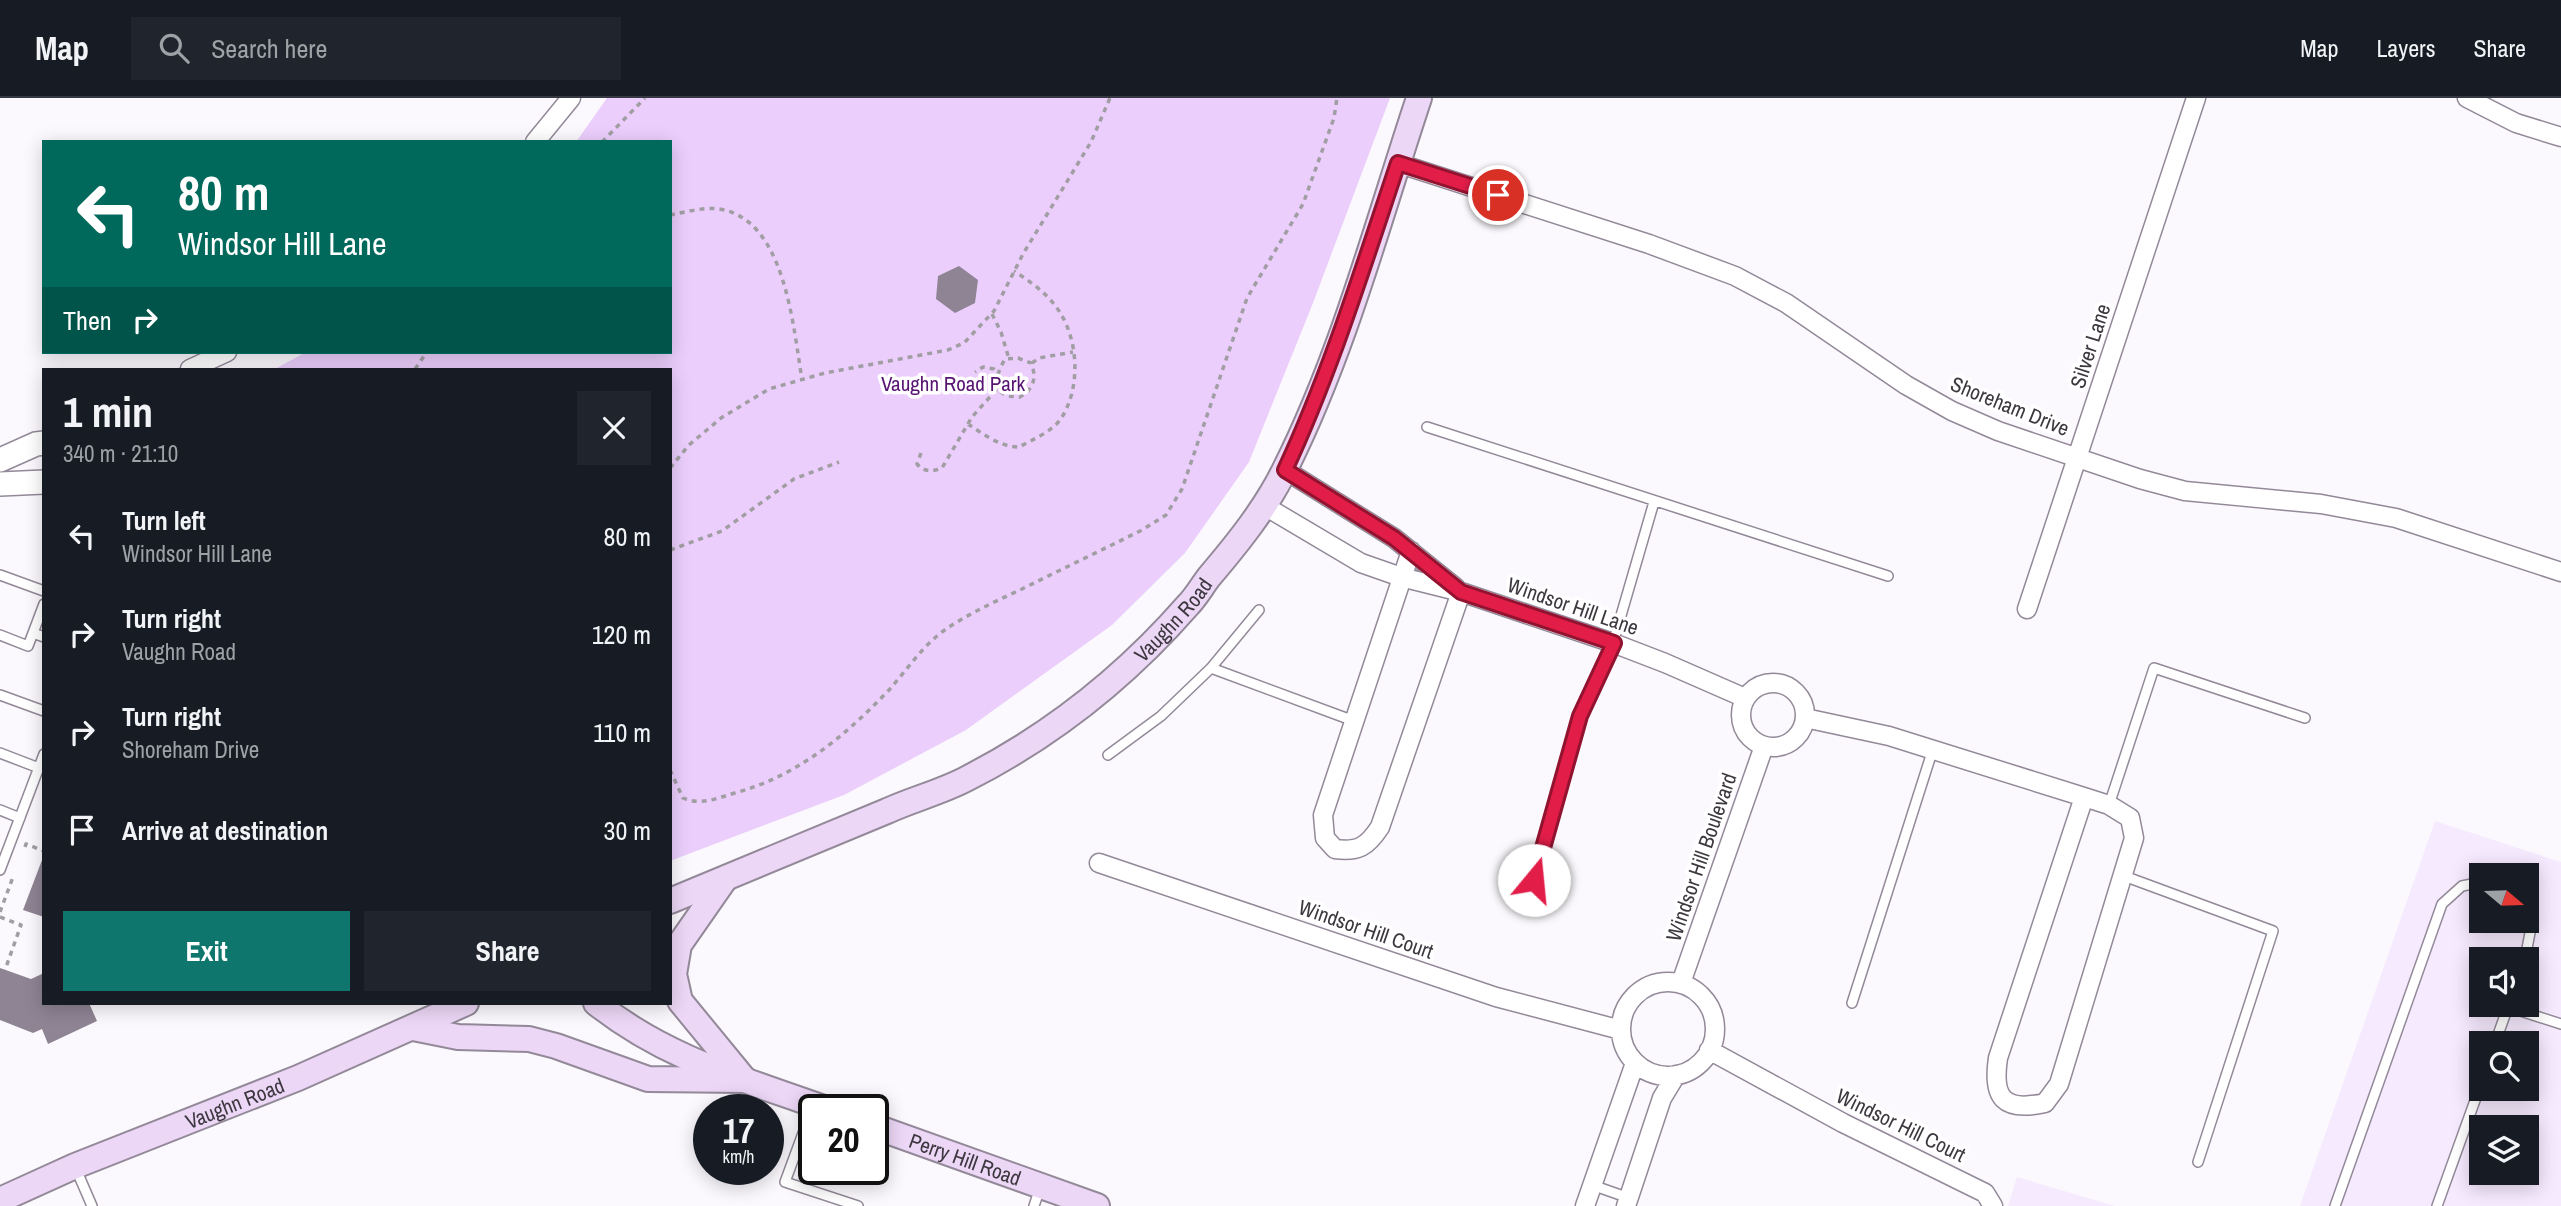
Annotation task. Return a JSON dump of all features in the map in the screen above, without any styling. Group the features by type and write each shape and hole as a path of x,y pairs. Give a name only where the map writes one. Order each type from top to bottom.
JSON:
{"main road":[{"name":"Vaughn Road","path":"672,900 966,780 1050,730 1090,700 1146,650 1190,603 1263,505 1285,470 1307,424 1339,341 1419,98"},
{"path":"672,886 722,880"},
{"path":"722,880 679,945 674,974 680,1001 745,1080"},
{"path":"424,1005 409,1030 458,1037 528,1039 556,1046 648,1079 745,1080"},
{"name":"Vaughn Road","path":"0,1200 75,1166 298,1078 462,1005"},
{"path":"599,1005 624,1025 682,1057 798,1099"},
{"name":"Perry Hill Road","path":"889,1133 1037,1196 1097,1206"}],"street":[{"path":"537,140 571,98"},
{"name":"Silver Lane","path":"2027,609 2196,98"},
{"path":"2467,98 2516,122 2561,138"},
{"name":"Shoreham Drive","path":"1398,163 1649,244 1735,276 1786,303 1906,385 1952,411 1998,431 2140,479 2185,491 2321,504 2396,518 2561,572"},
{"path":"192,368 223,354"},
{"path":"0,460 42,444"},
{"name":"Windsor Hill Lane","path":"1285,470 1394,538 1461,592"},
{"path":"0,484 42,482"},
{"name":"Windsor Hill Lane","path":"1263,505 1361,563 1401,577 1461,592 1614,643 1745,698"},
{"path":"1411,551 1323,815 1325,838 1335,849 1350,851 1370,843 1380,827 1461,592"},
{"path":"1769,682 1780,683 1792,688 1800,696 1805,718 1802,729 1795,738 1775,747 1764,746 1745,731 1741,709 1745,698 1758,686 1769,682"},
{"path":"1805,718 1889,736 1933,749 2084,797 2109,805 2130,818 2134,838 2124,876 2059,1084 2045,1103 2031,1106 2011,1105 2001,1097 1995,1080 1998,1058 2084,797"},
{"name":"Windsor Hill Boulevard","path":"1681,983 1764,746"},
{"name":"Windsor Hill Court","path":"1099,863 1496,997 1621,1030"},
{"path":"1665,981 1681,983 1701,995 1711,1008 1715,1024 1714,1040 1694,1068 1676,1075 1663,1076 1649,1072 1635,1063 1626,1049 1621,1030 1624,1013 1635,994 1649,985 1665,981"},
{"name":"Windsor Hill Court","path":"1709,1050 1843,1123 1984,1193 1993,1206"},
{"path":"1585,1206 1635,1063"},
{"path":"1627,1202 1662,1098 1676,1075"}],"lane":[{"path":"1427,427 1888,576"},
{"path":"1527,903 1580,716 1614,643 1654,502"},
{"path":"0,575 42,590"},
{"path":"0,635 28,646 42,609"},
{"path":"1108,755 1161,716 1211,668 1259,610"},
{"path":"33,633 42,636"},
{"path":"1211,668 1354,721"},
{"path":"2109,805 2154,668 2305,718"},
{"path":"0,695 42,710"},
{"path":"1852,1003 1933,749"},
{"path":"0,753 38,768"},
{"path":"0,870 42,759"},
{"path":"0,810 20,818"},
{"path":"2124,876 2273,931 2197,1162"},
{"path":"2335,1206 2442,904 2462,886 2469,885"},
{"path":"2539,1017 2561,1024"},
{"path":"2437,1206 2475,1101"},
{"path":"798,1155 785,1182 858,1206"},
{"path":"75,1166 92,1206"},
{"path":"1592,1185 1627,1202"}],"path":[{"path":"604,140 645,98"},
{"path":"672,466 689,445 721,418 769,388 948,350 964,343 992,314 1014,271 1091,142 1110,98"},
{"path":"672,774 683,799 702,802 748,790 790,773 842,735 888,691 944,630 974,612 1142,530 1166,515 1182,489 1247,298 1303,204 1334,118 1337,98"},
{"path":"672,215 697,209 719,209 743,219 760,234 778,265 786,290 802,379"},
{"path":"968,424 987,437 1019,447 1052,428 1063,414 1072,390 1075,363 1066,324 1058,309 1036,285 1014,271"},
{"path":"992,314 1009,359"},
{"path":"1031,363 1039,358 1073,352"},
{"path":"1018,358 1031,363 1035,381 1027,393 1020,397 1001,394 997,388 997,373 1005,359 1018,358"},
{"path":"975,372 977,369 989,367 997,373"},
{"path":"920,453 917,464 920,468 934,471 942,468 968,424 997,388"},
{"path":"672,549 722,531 794,479 839,462"},
{"path":"22,856 26,844 42,850"},
{"path":"5,970 22,925 0,914 17,867"}],"shaded area":[{"path":"2435,821 2561,862 2561,1206 2300,1206"},
{"path":"2017,1177 2115,1206 2008,1206"}],"green space":[{"name":"Vaughn Road Park","path":"607,98 1390,98 1313,303 1249,462 1185,553 1112,625 966,730 844,795 672,860 672,368 277,368 302,354 672,354 672,140 577,140"}],"building":[{"path":"959,266 978,280 975,303 955,313 936,299 938,276"},
{"path":"42,860 42,916 23,910"},
{"path":"0,968 31,979 42,974 42,1005 90,1005 97,1021 48,1044 42,1029 33,1033 0,1020"}],"route":[{"path":"1498,195 1398,163 1339,341 1307,424 1285,470 1394,538 1461,592 1614,643 1580,716 1534,880"}]}
